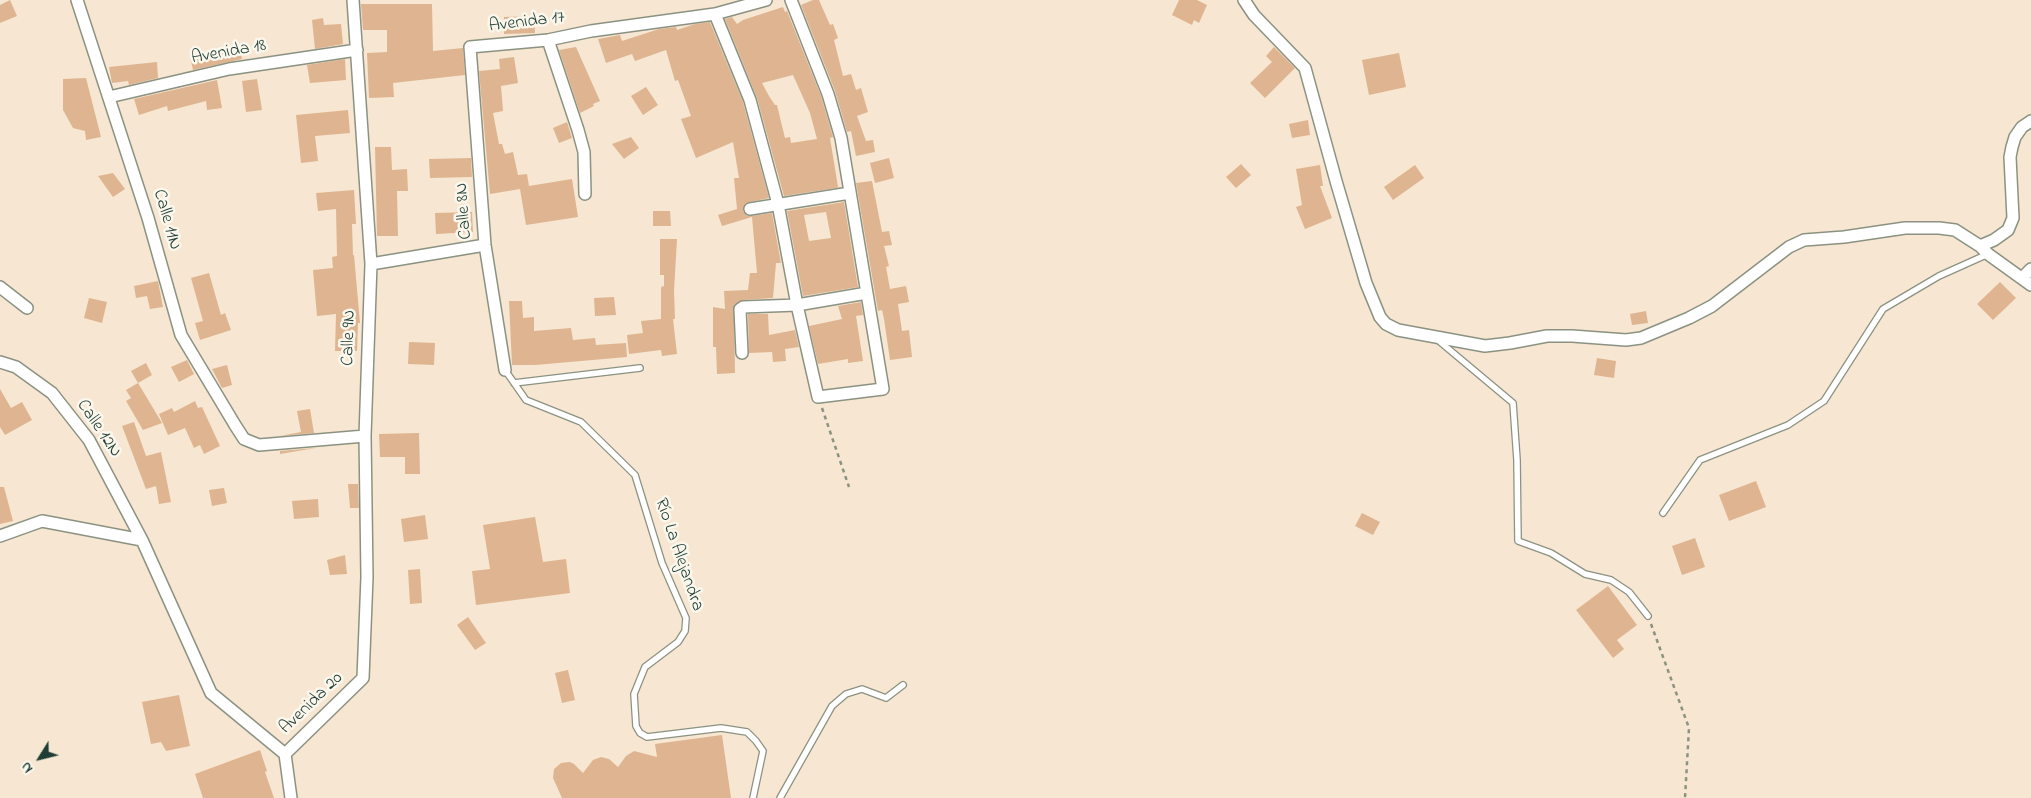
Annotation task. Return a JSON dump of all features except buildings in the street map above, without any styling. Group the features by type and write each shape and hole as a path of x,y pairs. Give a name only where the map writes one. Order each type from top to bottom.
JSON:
{"street":[{"name":"Calle 11N","path":"77,0 148,218 181,335 244,439 259,445 365,436"},
{"name":"Calle 9N","path":"353,0 371,264 365,436 367,577 363,678"},
{"name":"Avenida 17","path":"470,48 548,40 591,31 715,14 766,0"},
{"path":"1244,0 1254,15 1305,68 1366,282 1380,317 1386,324 1398,330 1485,346 1510,344 1547,336 1582,336 1626,340 1641,338 1690,318 1712,306 1789,247 1804,240 1844,237 1905,228 1955,230 2026,282 2031,270"},
{"path":"715,14 750,100 778,204 797,305 818,397 883,389 841,138 828,94 792,1"},
{"path":"548,40 584,152 585,194"},
{"name":"Calle 8N","path":"470,48 485,245 505,370"},
{"name":"Avenida 18","path":"109,97 229,69 357,50"},
{"path":"1984,250 2008,230 2013,218 2010,157 2015,137 2022,127 2031,121"},
{"path":"2015,137 2031,130"},
{"path":"750,210 850,193"},
{"path":"371,264 485,245"},
{"path":"0,287 27,308"},
{"path":"742,353 740,309 743,307 797,305 867,293"},
{"name":"Calle 12N","path":"0,362 16,367 52,393 89,440 142,540 211,693 285,754"},
{"path":"0,536 42,521 142,540"},
{"name":"Avenida 20","path":"285,754 363,678"},
{"path":"285,754 291,798"}],"lane":[{"path":"1662,513 1700,460 1788,425 1824,402 1883,309 1984,250"},
{"path":"1435,337 1513,404 1518,460 1518,541 1551,553 1585,574 1611,580 1629,592 1648,616"},
{"path":"514,383 640,368"},
{"name":"Río La Alejandra","path":"505,370 526,400 581,422 635,475 662,562 686,618 684,631 678,642 645,667 634,694 636,726 640,733 647,737 721,728 747,732 763,751 753,798"},
{"path":"780,798 832,706 846,694 854,691 862,689 886,698 903,685"}],"path":[{"path":"818,397 849,487"},
{"path":"1648,616 1689,728 1685,798"}]}
